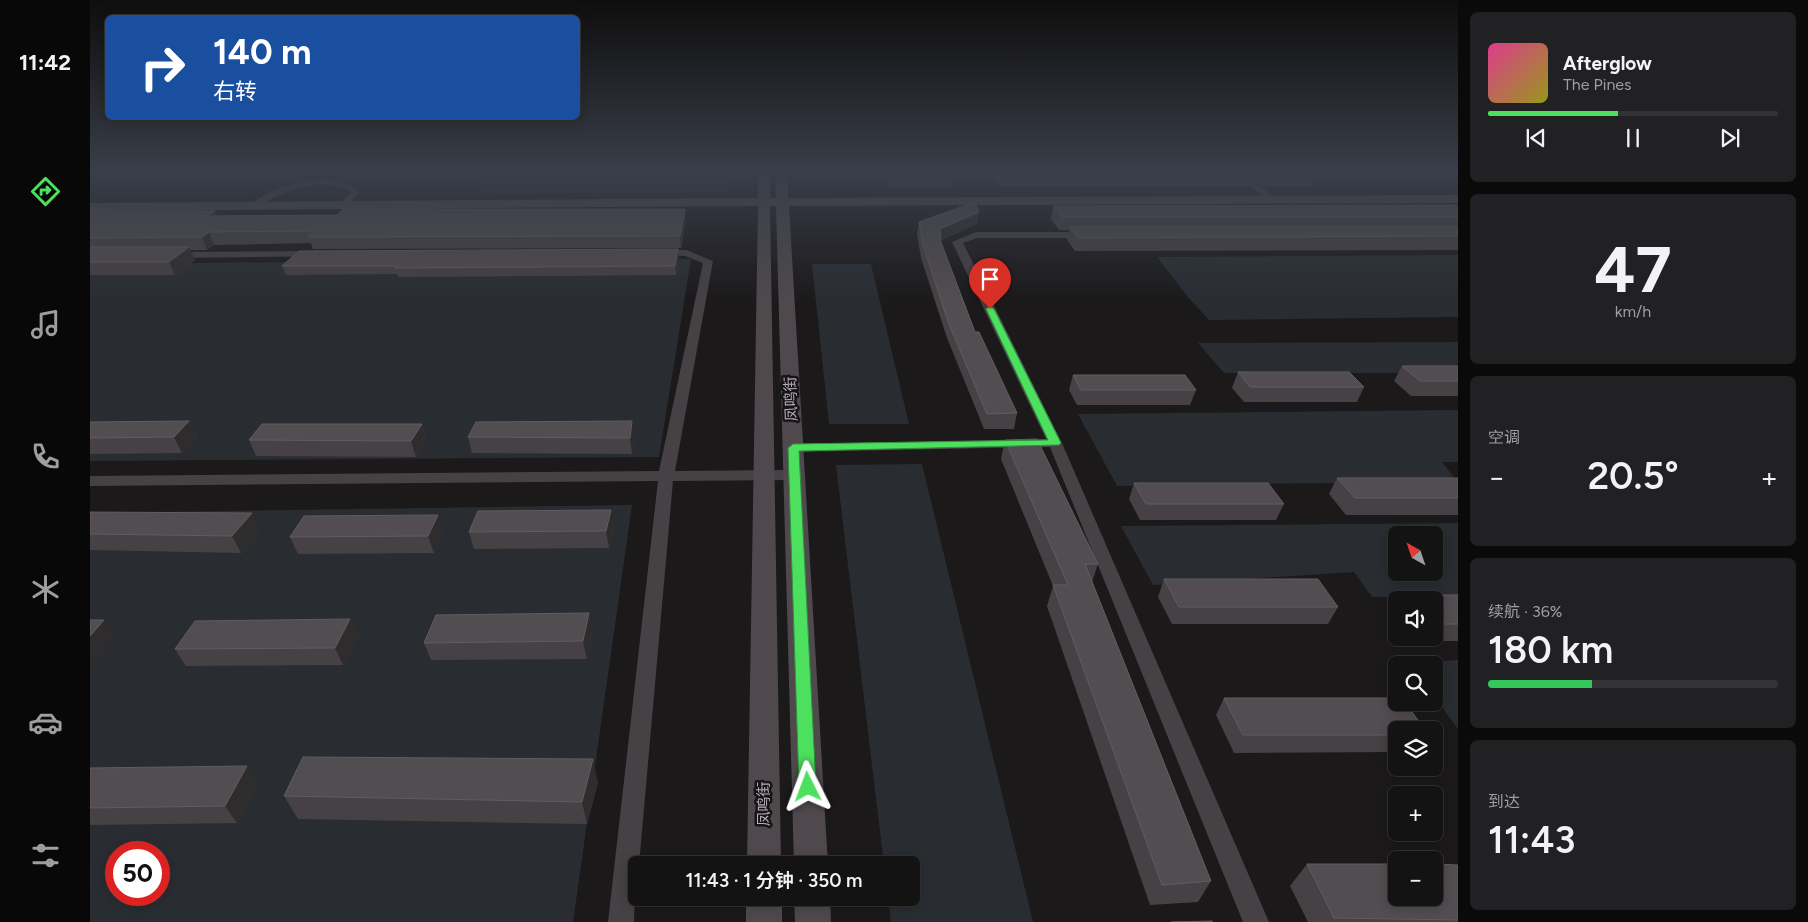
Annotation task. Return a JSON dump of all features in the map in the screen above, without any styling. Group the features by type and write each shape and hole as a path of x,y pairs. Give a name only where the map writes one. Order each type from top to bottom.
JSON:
{"main road":[{"name":"凤鸣街","path":"764,856 764,475 773,216"},
{"name":"凤鸣街","path":"775,216 793,448 811,856"},
{"path":"764,906 764,922"},
{"path":"812,906 813,922"}],"street":[{"path":"1104,235 976,235 957,242 1055,443 1256,922"},
{"path":"621,922 666,476 708,261 686,253 646,253"},
{"path":"160,255 328,254"},
{"path":"793,448 1055,443"},
{"path":"90,481 794,475"}],"shaded area":[{"path":"1458,255 1458,317 1209,320 1187,296 1157,257"},
{"path":"691,259 659,457 90,461 90,264"},
{"path":"812,264 871,264 909,424 829,424"},
{"path":"1458,342 1458,373 1224,373 1198,343"},
{"path":"1458,410 1458,462 1442,462 1457,481 1117,486 1078,414"},
{"path":"922,464 1033,922 891,922 889,906 920,906 920,856 883,856 836,465"},
{"path":"632,505 573,922 90,922 90,513"},
{"path":"1458,523 1458,596 1443,596 1443,591 1388,591 1388,597 1372,597 1354,572 1153,585 1121,526"},
{"path":"1458,660 1458,729 1443,708 1443,661"}],"building":[{"path":"90,216 684,216 680,236 308,237 315,231 209,232 202,237 90,238"},
{"path":"936,216 970,216 940,229 941,242 975,332 979,332 1017,413 987,414 949,324 923,245 919,222"},
{"path":"1061,216 1458,216 1458,217"},
{"path":"1070,227 1458,227 1458,236 1078,238"},
{"path":"90,247 189,247 169,262 90,262"},
{"path":"678,249 675,266 395,268 397,266 282,266 299,251"},
{"path":"1402,366 1458,366 1458,381 1420,381"},
{"path":"1238,372 1349,372 1364,387 1250,387"},
{"path":"1073,375 1185,375 1196,390 1081,390"},
{"path":"189,421 174,437 90,438 90,422"},
{"path":"632,421 630,438 468,437 476,422"},
{"path":"262,424 422,424 411,441 249,440"},
{"path":"1037,439 1098,564 1085,564 1211,881 1162,885 1053,585 1068,585 1005,440"},
{"path":"1337,478 1458,478 1458,498 1355,498"},
{"path":"1134,483 1268,483 1284,504 1146,504"},
{"path":"611,510 606,531 469,532 478,511"},
{"path":"90,512 252,513 232,536 90,534"},
{"path":"438,515 428,536 290,537 304,516"},
{"path":"1164,579 1318,579 1338,607 1179,607"},
{"path":"1443,595 1458,595 1458,624 1443,624"},
{"path":"589,613 583,641 424,643 436,615"},
{"path":"350,619 335,648 175,649 195,621"},
{"path":"90,620 104,620 90,636"},
{"path":"1224,698 1388,698 1388,711 1411,711 1419,721 1388,721 1388,735 1243,735"},
{"path":"303,757 593,759 582,802 284,796"},
{"path":"247,766 225,806 90,808 90,768"},
{"path":"1307,864 1388,864 1388,906 1443,906 1443,864 1458,865 1458,920 1334,918"},
{"path":"1212,921 1213,922 1171,922"}],"route":[{"path":"808,787 793,448 1055,443 990,309"}]}
